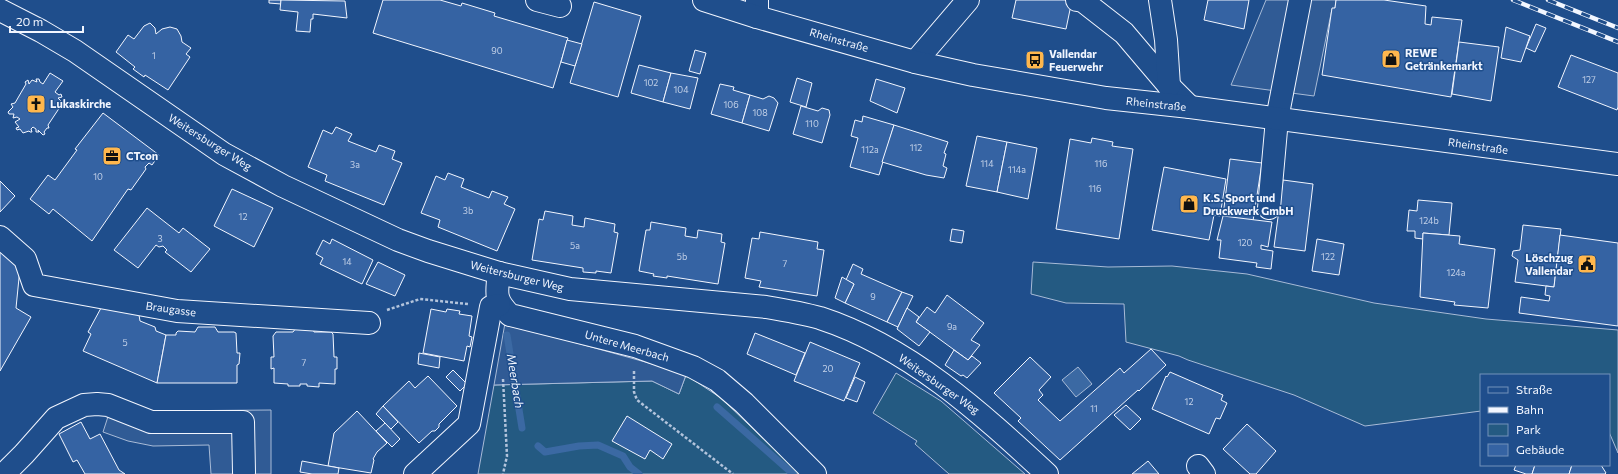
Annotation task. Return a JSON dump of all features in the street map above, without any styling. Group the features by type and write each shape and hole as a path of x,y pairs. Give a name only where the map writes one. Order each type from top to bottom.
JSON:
{"street":[{"path":"537,0 560,6"},
{"name":"Rheinstraße","path":"704,0 757,9 914,62 973,75 1106,98 1190,107 1618,164"},
{"path":"914,62 951,9 968,0"},
{"path":"1077,0 1083,1 1124,33 1169,86 1190,107"},
{"path":"1160,0 1166,40 1169,86"},
{"path":"1269,208 1277,119 1300,0"},
{"name":"Weitersburger Weg","path":"0,10 41,31 75,51 224,154 283,186 398,240 499,273 570,289 766,307 794,312 841,326 864,336 917,366 952,391 985,418 1047,474"},
{"name":"Braugasse","path":"0,237 26,259 34,285 176,311 369,323"},
{"path":"415,474 468,424 495,306 499,273"},
{"name":"Untere Meerbach","path":"495,306 510,315 635,346 693,367 716,380 744,403 815,474"},
{"path":"4,474 56,418 84,405 97,404 117,408 151,422 243,422 244,472"}],"path":[{"path":"369,323 384,310 420,299 495,306"},
{"path":"635,346 634,392 637,400 733,474"},
{"path":"503,376 507,456 503,474"}],"green space":[{"path":"1033,262 1108,267 1172,266 1247,274 1374,303 1486,319 1618,330 1618,453 1610,434 1610,374 1480,374 1480,411 1365,426 1294,395 1179,356 1126,342 1124,304 1066,303 1031,294"},
{"path":"896,373 941,401 1025,474 949,474 915,444 917,441 873,413"},
{"path":"686,375 721,398 800,474 478,474 494,385 652,381 679,394"}],"shaded area":[{"path":"1266,0 1336,0 1335,8 1332,9 1314,96 1231,85"},
{"path":"505,323 674,370 686,375 679,394 652,381 494,385"},
{"path":"1078,367 1092,384 1076,397 1062,380"},
{"path":"114,398 148,411 271,410 271,474 211,474 209,445 153,446 128,441 103,432"}],"building":[{"path":"269,0 281,0 281,4 269,3"},
{"path":"281,0 345,1 347,18 313,14 310,32 296,31 298,12 280,10"},
{"path":"383,0 440,0 461,6 462,3 495,13 494,16 568,38 553,88 373,33"},
{"path":"1016,0 1072,0 1066,29 1012,18"},
{"path":"1208,0 1249,0 1244,29 1204,20"},
{"name":"REWE Getränkemarkt","path":"1336,0 1384,0 1426,6 1425,24 1431,25 1432,17 1462,20 1451,97 1322,75 1332,8 1335,8"},
{"path":"594,2 641,16 618,97 570,83"},
{"path":"150,23 155,28 156,34 162,29 170,27 177,29 181,36 182,42 191,48 186,54 190,57 168,90 145,75 144,77 133,69 135,67 116,52 128,35 134,39 144,26"},
{"path":"1536,24 1546,28 1535,52 1526,48"},
{"path":"1506,27 1530,36 1521,62 1501,58"},
{"path":"567,40 582,44 575,66 561,62"},
{"path":"1459,42 1499,47 1491,101 1452,94"},
{"path":"695,50 706,53 700,74 689,71"},
{"path":"1571,55 1618,73 1617,110 1558,87"},
{"path":"639,65 671,73 663,102 631,93"},
{"name":"Lukaskirche","path":"50,73 63,81 55,92 59,95 61,94 62,97 58,98 61,101 59,105 63,104 63,106 60,107 48,125 49,128 47,128 44,132 45,134 43,135 38,130 39,132 36,132 36,129 33,127 31,129 32,132 29,131 23,133 20,129 17,130 16,128 19,127 15,122 20,119 17,117 13,118 14,114 9,114 8,112 13,107 11,104 15,103 26,84 25,82 28,80 29,84 32,80 37,82 36,79 39,79 43,84"},
{"path":"671,73 698,78 690,109 663,102"},
{"path":"797,78 812,83 806,107 790,102"},
{"path":"876,79 905,88 897,113 870,101"},
{"path":"720,84 734,87 733,90 750,95 742,123 711,114"},
{"path":"750,95 763,99 769,96 774,98 778,103 769,131 742,123"},
{"path":"801,106 818,111 822,108 829,110 830,115 822,143 793,134"},
{"path":"103,113 159,155 152,165 149,163 145,167 146,169 131,190 128,189 92,241 53,209 49,214 30,199 48,175 55,180 77,150 75,149"},
{"path":"863,116 894,125 879,175 850,167 858,138 851,136 855,120 862,122"},
{"path":"894,125 948,142 944,153 946,154 943,166 947,168 944,178 926,175 882,162"},
{"path":"336,127 352,134 348,141 376,152 379,145 395,151 392,159 402,163 384,205 325,181 327,175 308,167 323,130 332,134"},
{"path":"977,136 1007,142 997,192 966,186"},
{"path":"1092,138 1113,142 1112,146 1133,149 1119,239 1056,229 1070,139 1091,143"},
{"path":"1007,142 1037,148 1028,199 997,192"},
{"path":"1230,159 1262,163 1253,221 1223,216"},
{"path":"1164,167 1226,179 1220,216 1214,215 1209,240 1152,230"},
{"path":"448,173 464,179 461,187 489,198 492,191 508,197 504,204 515,209 497,251 438,227 440,220 421,213 436,176 445,180"},
{"path":"1283,180 1313,184 1305,251 1274,247"},
{"path":"0,181 15,196 0,212"},
{"path":"232,189 273,208 254,247 214,226"},
{"path":"1418,200 1452,203 1449,235 1423,233 1423,239 1415,238 1415,231 1407,231 1409,210 1417,211"},
{"path":"147,208 179,233 183,228 210,249 191,272 165,252 167,250 163,246 159,247 156,245 138,268 114,250"},
{"path":"545,211 573,216 572,225 584,227 585,218 615,224 614,232 618,233 611,273 596,271 596,273 583,272 583,268 532,260 539,219 543,220"},
{"path":"1223,216 1272,222 1268,247 1261,245 1261,249 1273,251 1271,269 1256,267 1257,263 1219,258 1221,240 1217,240"},
{"path":"651,222 686,228 685,236 697,238 698,230 722,234 721,242 725,243 718,284 667,276 667,278 653,276 654,274 639,271 646,230 650,230"},
{"path":"1523,225 1561,229 1554,287 1515,282 1518,260 1512,256 1513,251 1520,250"},
{"path":"952,229 964,231 962,243 950,241"},
{"path":"760,232 818,242 817,249 824,250 817,296 759,287 761,281 745,278 752,238 759,239"},
{"path":"1423,233 1460,236 1459,244 1495,249 1488,308 1454,305 1455,302 1420,297"},
{"name":"Löschzug Vallendar","path":"1560,235 1618,243 1618,326 1519,313 1521,297 1549,301 1550,296 1545,295 1546,286 1554,287"},
{"path":"332,239 373,260 362,284 320,264 323,258 316,254 323,240 330,244"},
{"path":"1317,239 1344,244 1339,275 1312,271"},
{"path":"0,250 20,268 16,308 31,317 0,371"},
{"path":"378,262 405,275 395,296 366,284"},
{"path":"853,264 863,269 861,274 902,292 887,322 845,303 854,284 846,280"},
{"path":"842,277 854,284 845,303 835,298"},
{"path":"902,292 913,296 898,327 887,322"},
{"path":"947,295 984,323 971,340 980,345 968,360 916,322 927,307 935,313"},
{"path":"101,308 139,315 140,321 155,327 156,331 166,335 157,383 83,351 91,334 88,332"},
{"path":"907,308 919,317 916,322 930,332 919,346 897,329"},
{"path":"431,309 446,312 447,309 460,311 459,314 472,316 469,336 472,337 470,347 467,346 464,361 423,353"},
{"path":"198,327 215,327 218,332 236,333 237,353 240,353 239,364 237,365 237,383 157,383 166,335 176,335 178,331 195,332"},
{"path":"296,328 313,329 314,332 331,332 333,334 334,357 337,357 335,384 319,383 319,387 307,386 307,384 300,384 300,386 288,386 288,384 274,383 274,368 271,369 271,357 274,357 273,336 276,332 293,332"},
{"path":"755,333 805,353 796,375 747,354"},
{"path":"810,342 860,363 844,401 794,381"},
{"path":"1151,349 1166,365 1139,391 1138,390 1060,460 1018,421 1021,418 994,393 1030,357 1051,377 1039,390 1043,395 1038,400 1060,421 1120,368 1124,373"},
{"path":"954,350 968,360 972,356 981,363 967,378 963,375 961,376 945,365"},
{"path":"419,353 440,357 439,368 418,364"},
{"path":"453,370 467,384 460,391 446,377"},
{"path":"1170,372 1223,395 1221,400 1227,403 1220,419 1216,418 1209,434 1152,409 1166,376 1167,377"},
{"path":"428,376 457,406 439,424 439,427 435,431 432,431 419,443 383,406 409,381 415,388"},
{"path":"855,377 865,382 857,402 846,398"},
{"path":"1126,405 1141,419 1130,430 1114,415"},
{"path":"383,406 398,422 391,429 376,414"},
{"path":"357,411 387,443 377,452 373,459 371,473 328,466 334,433"},
{"path":"627,416 672,444 663,459 650,450 645,459 612,441"},
{"path":"81,422 90,439 100,434 119,470 125,474 85,474 77,460 73,462 59,434"},
{"path":"385,423 400,439 392,447 376,431"},
{"path":"1247,424 1276,451 1256,474 1250,474 1223,449"},
{"path":"302,461 339,468 338,474 312,474 300,472"},
{"path":"1148,461 1159,474 1132,474"},
{"path":"1516,466 1535,466 1532,474 1526,474 1514,470"},
{"path":"1535,466 1572,466 1569,474 1532,474"},
{"path":"1572,466 1602,466 1606,473 1605,474 1569,474"}],"waterway":[{"name":"Meerbach","path":"507,335 522,428"},
{"name":"Untere Meerbach","path":"717,407 793,474"},
{"name":"Meerbach","path":"538,446 545,452 579,446 598,445 623,456 630,467 639,474"}],"railway":[{"path":"1513,0 1618,42"},
{"path":"1548,0 1618,28"}],"place":[{"name":"REWE Getränkemarkt","path":"1391,59"},
{"name":"Vallendar Feuerwehr","path":"1035,60"},
{"name":"Lukaskirche","path":"36,104"},
{"name":"CTcon","path":"112,156"},
{"name":"K.S. Sport und Druckwerk GmbH","path":"1189,204"},
{"name":"Löschzug Vallendar","path":"1587,264"}]}
